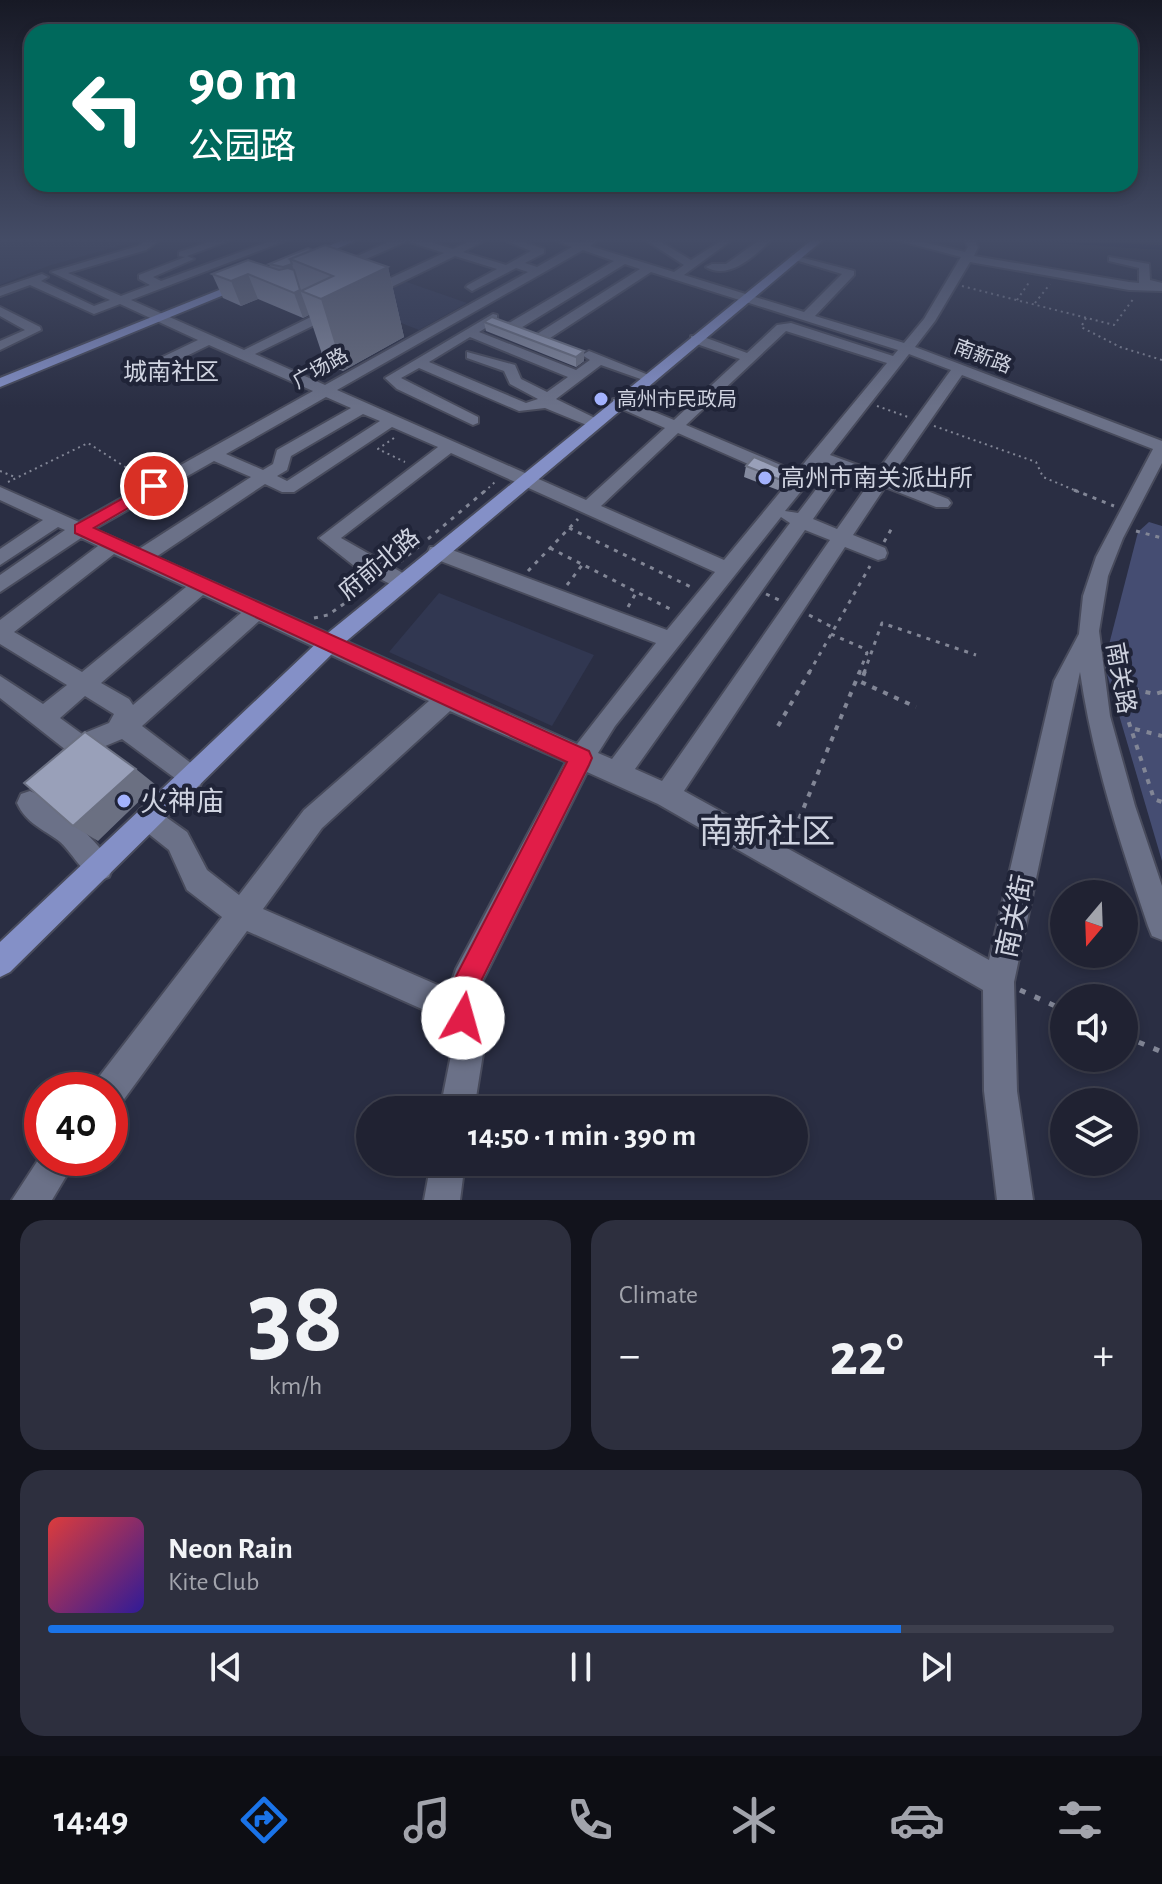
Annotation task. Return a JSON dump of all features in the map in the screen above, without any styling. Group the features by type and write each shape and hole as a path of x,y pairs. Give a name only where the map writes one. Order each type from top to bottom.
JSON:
{"main road":[{"path":"0,377 209,295"},
{"name":"府前北路","path":"0,962 330,643 393,578 437,552 750,295"},
{"path":"0,383 156,316"}],"street":[{"path":"59,295 89,310 133,295"},
{"path":"107,295 727,569"},
{"path":"358,298 364,295"},
{"name":"广场路","path":"0,585 80,529 324,391 414,334 469,309 479,295"},
{"path":"514,326 565,295"},
{"path":"514,350 605,295"},
{"name":"南新路","path":"737,295 807,317 899,355 960,369 1162,447"},
{"path":"807,317 828,295"},
{"path":"459,1096 469,1036 461,1011 467,980 581,758 607,719 861,401 929,321 946,295"},
{"path":"243,355 344,305 332,300"},
{"path":"469,309 556,343"},
{"path":"0,311 35,330 0,346"},
{"path":"473,420 392,380 493,318"},
{"path":"588,508 749,358 787,327 899,355"},
{"path":"469,332 578,376"},
{"path":"696,339 749,358"},
{"path":"153,367 208,340"},
{"path":"447,345 510,368 515,381 594,423"},
{"path":"571,348 649,378"},
{"path":"450,377 471,364 472,355"},
{"path":"418,362 524,408 546,400 600,359"},
{"path":"483,392 513,373 551,365"},
{"path":"667,795 921,421 960,369"},
{"path":"393,578 328,538 420,469 444,445 500,400"},
{"path":"618,402 799,479"},
{"path":"142,557 282,465 280,458 283,454 362,408"},
{"path":"213,454 288,488 399,425"},
{"name":"南关路","path":"1162,447 1125,519 1093,594 1086,640 1107,747 1162,926"},
{"path":"817,456 942,503"},
{"path":"617,773 843,465"},
{"path":"0,493 290,624 447,699 667,795 941,953 999,982"},
{"path":"774,510 878,553"},
{"path":"0,558 57,519"},
{"path":"114,544 0,633 124,709 126,714 122,727"},
{"path":"437,552 671,640"},
{"path":"43,718 203,584"},
{"path":"0,685 81,747 122,727 258,610"},
{"name":"南关街","path":"1015,1200 999,1079 996,1027 999,982 1065,681 1086,640"},
{"path":"124,1072 320,813 421,727 447,699"},
{"path":"122,727 191,778"},
{"path":"30,803 49,821 68,832 99,867"},
{"path":"149,818 178,841 197,880 243,914 461,1011"},
{"path":"30,1200 47,1176"},
{"path":"442,1200 446,1176"}],"path":[{"path":"997,295 1117,325 1145,295"},
{"path":"1017,300 1021,295"},
{"path":"1035,304 1042,295"},
{"path":"1086,318 1081,327 1115,345 1162,360"},
{"path":"861,401 1036,462 1041,476 1162,538"},
{"path":"399,425 378,449 420,469"},
{"path":"0,486 88,443 154,486"},
{"path":"0,471 15,478"},
{"path":"290,624 328,615 393,578 495,483 494,474"},
{"path":"518,583 588,508"},
{"path":"569,528 707,594"},
{"path":"778,726 892,528"},
{"path":"550,548 688,618"},
{"path":"558,598 583,564"},
{"path":"783,860 881,625 885,623 976,655"},
{"path":"831,634 869,651"},
{"path":"869,651 861,682 916,707"},
{"path":"1162,692 1155,694 1117,686 1154,799 1162,802"},
{"path":"1132,729 1162,736"},
{"path":"999,982 1050,1004"},
{"path":"1138,1042 1162,1052"}],"shaded area":[{"path":"371,295 444,295 467,303 419,330 353,304"},
{"path":"1149,522 1162,526 1162,861 1104,664 1138,532"},
{"path":"439,593 594,655 552,726 389,652"}],"building":[{"path":"492,317 584,351 576,357 484,322"},
{"path":"754,457 788,472 781,480 746,466"},
{"path":"85,732 136,769 73,826 24,783"}],"place":[{"name":"高州市民政局","path":"601,399"},
{"name":"高州市南关派出所","path":"765,478"},
{"name":"火神庙","path":"124,801"}],"district":[{"name":"城南社区","path":"171,372"},
{"name":"南新社区","path":"767,831"}],"route":[{"path":"154,486 80,529 581,758 467,980 461,1004 463,1018"}]}
